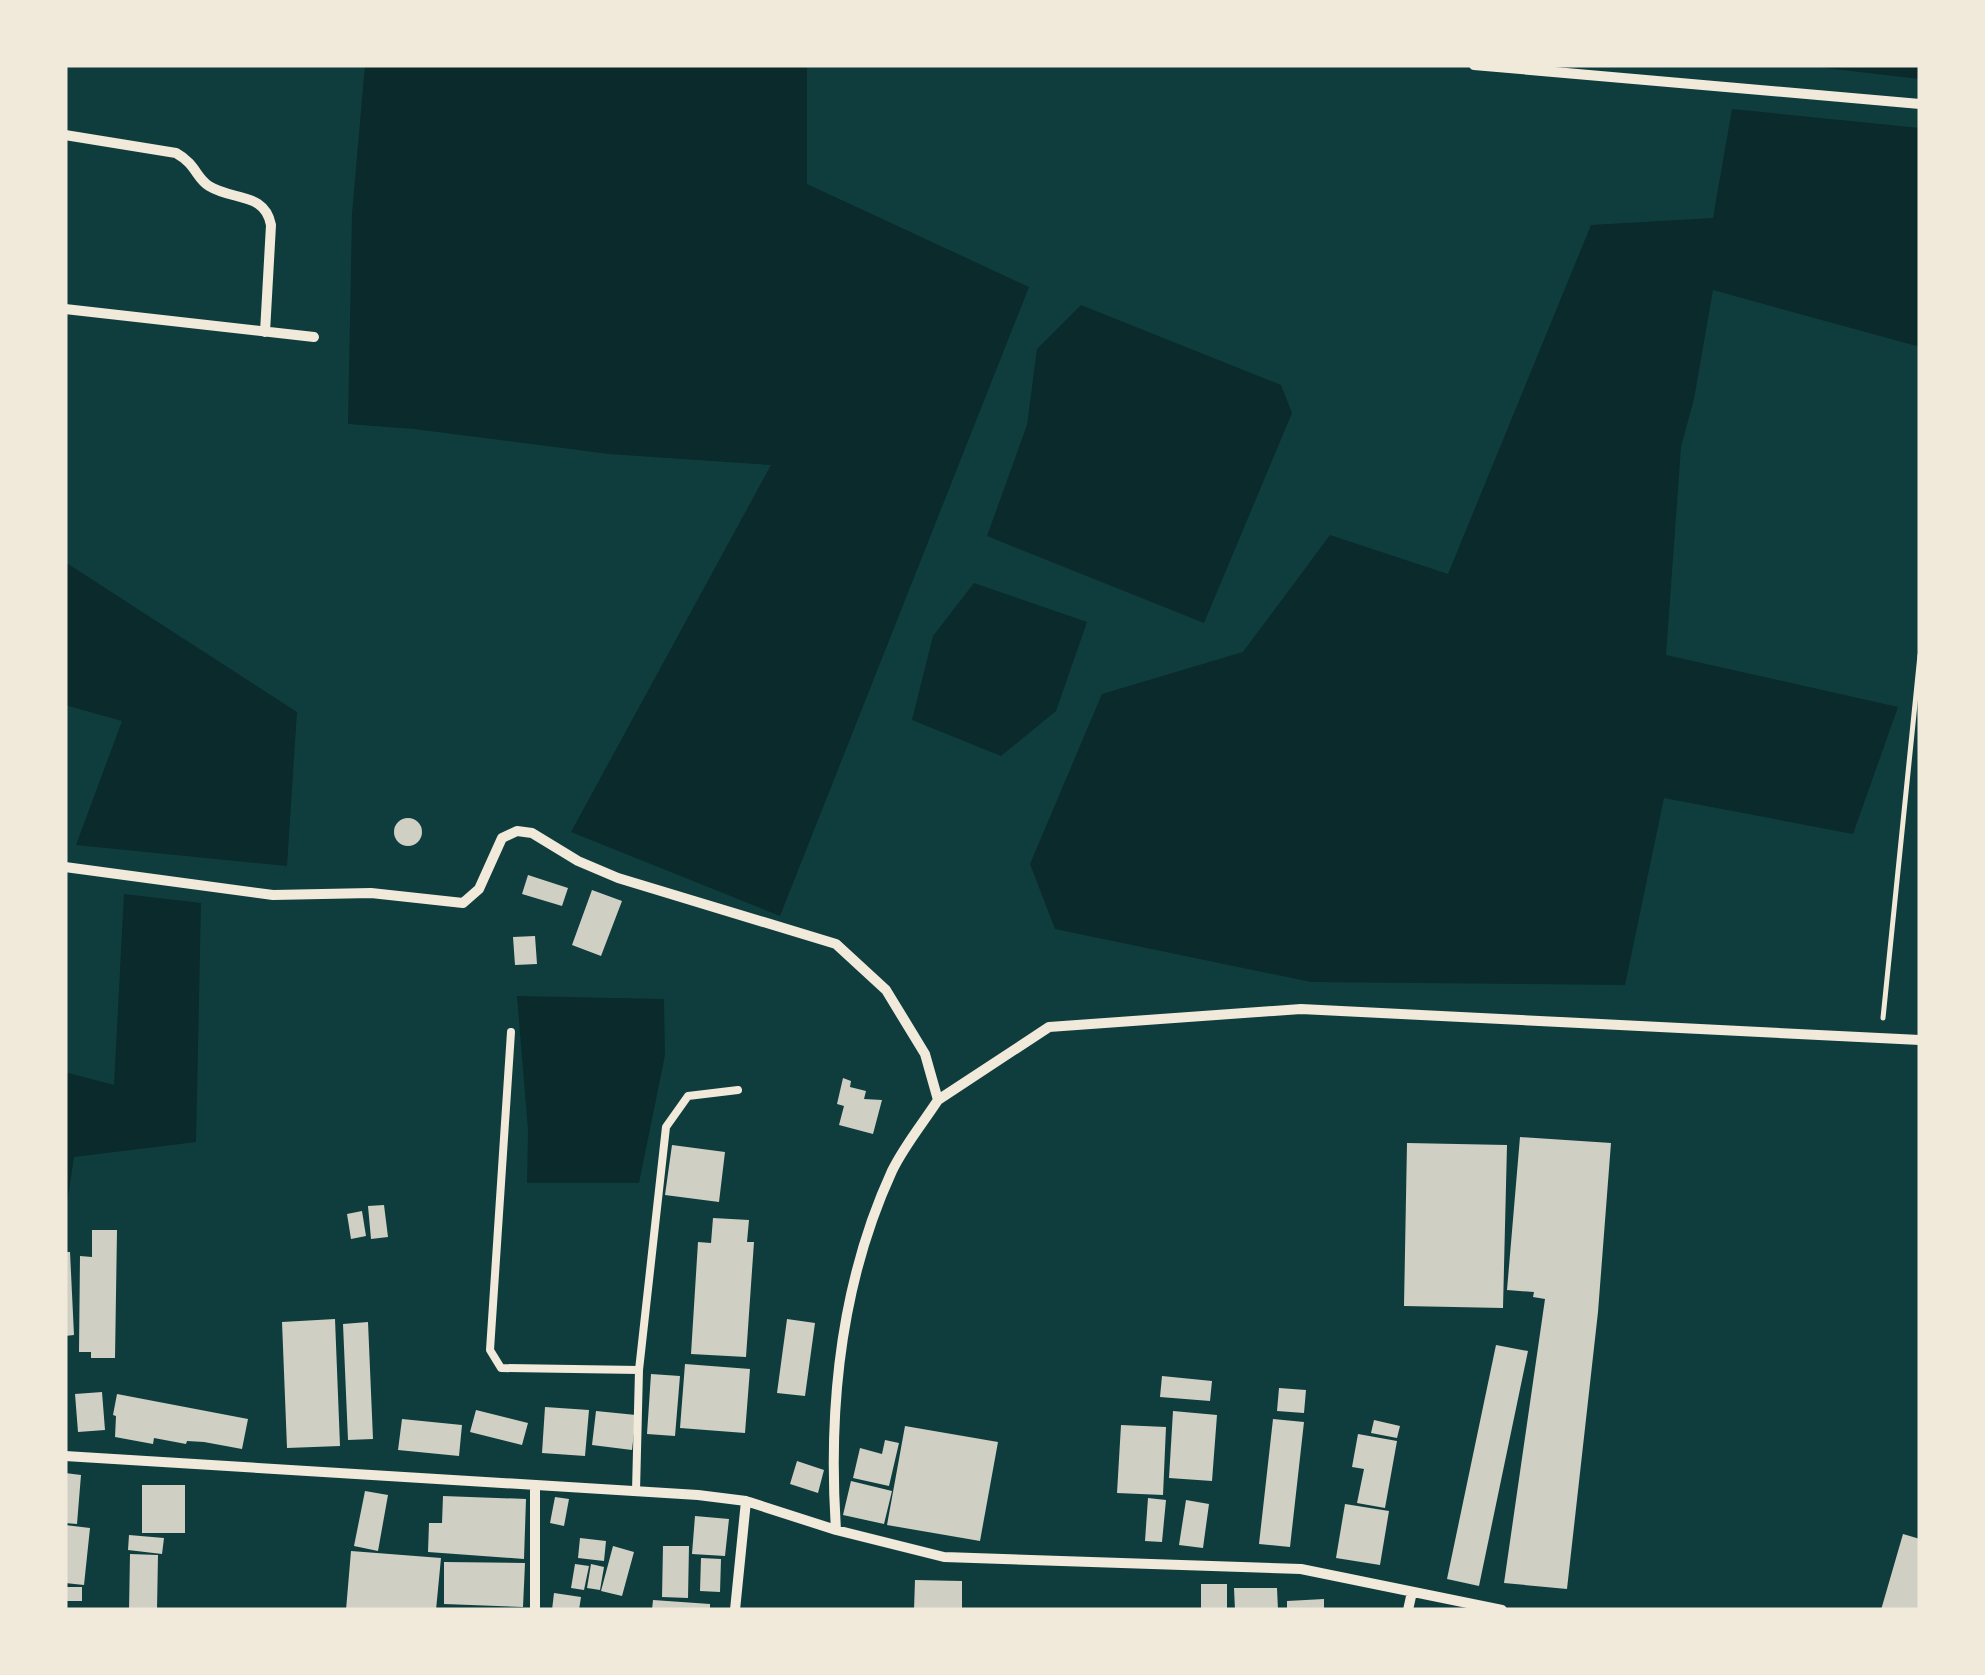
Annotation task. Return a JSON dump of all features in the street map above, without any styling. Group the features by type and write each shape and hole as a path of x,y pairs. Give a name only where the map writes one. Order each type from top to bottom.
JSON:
{"street":[{"path":"1474,65 1920,104"},
{"path":"65,134 176,153 192,162 207,186 261,204 269,213 271,225 265,332"},
{"path":"65,309 314,338"},
{"path":"65,867 272,895 371,893 462,904 479,889 502,838 517,831 532,832 578,861 618,878 836,944 886,990 925,1054 938,1100"},
{"path":"836,1530 832,1464 847,1318 871,1223 894,1167 938,1100 1048,1027 1301,1009 1920,1040"},
{"path":"65,1456 746,1501 836,1530 944,1557 1300,1569 1502,1610"},
{"path":"534,1485 535,1610"},
{"path":"735,1610 746,1501"},
{"path":"1408,1610 1412,1592"}],"lane":[{"path":"510,1032 490,1350 501,1368 639,1370"},
{"path":"636,1492 639,1370 666,1127 688,1096 738,1090"}],"path":[{"path":"1881,1036 1920,655"}],"water":[{"path":"365,65 807,65 807,184 1029,287 780,916 571,832 771,465 609,454 348,424 352,214"},
{"path":"1800,65 1920,65 1920,79"},
{"path":"1732,109 1920,128 1920,347 1713,290 1694,399 1681,447 1666,655 1898,707 1853,834 1664,798 1625,985 1311,982 1055,929 1030,864 1102,694 1243,652 1330,535 1448,574 1591,225 1713,218"},
{"path":"1081,305 1281,385 1292,413 1204,623 987,536 1027,425 1037,349"},
{"path":"65,562 297,712 287,866 76,845 122,721 65,705"},
{"path":"974,583 1087,622 1056,711 1001,756 912,720 933,636"},
{"path":"124,894 201,903 196,1142 74,1157 65,1217 65,1072 114,1085"},
{"path":"517,996 664,999 665,1055 639,1183 527,1183 528,1130"}],"building":[{"path":"408,818 418,822 422,832 418,842 408,846 398,842 394,832 398,822"},
{"path":"528,875 568,888 562,906 522,894"},
{"path":"592,890 622,901 601,956 572,945"},
{"path":"535,936 537,964 515,965 513,937"},
{"path":"843,1078 851,1081 850,1087 866,1091 864,1099 882,1100 873,1134 839,1125 844,1106 837,1104"},
{"path":"1520,1137 1611,1143 1598,1312 1567,1589 1504,1583 1545,1299 1533,1297 1534,1292 1507,1290"},
{"path":"1407,1143 1507,1145 1503,1308 1404,1306"},
{"path":"672,1145 725,1152 719,1202 665,1195"},
{"path":"384,1205 388,1237 371,1239 368,1206"},
{"path":"362,1211 366,1236 351,1239 347,1214"},
{"path":"713,1218 749,1220 747,1242 754,1242 746,1357 691,1354 698,1242 711,1243"},
{"path":"92,1230 117,1230 115,1358 91,1358 91,1352 79,1352 80,1256 92,1257"},
{"path":"65,1252 70,1252 74,1335 65,1336"},
{"path":"335,1319 340,1446 287,1448 282,1322"},
{"path":"787,1319 815,1323 805,1396 777,1393"},
{"path":"368,1322 373,1439 348,1440 343,1324"},
{"path":"1496,1345 1528,1351 1479,1586 1447,1579"},
{"path":"685,1364 750,1369 745,1433 680,1428"},
{"path":"651,1374 680,1376 675,1436 647,1434"},
{"path":"1162,1376 1212,1381 1210,1401 1160,1397"},
{"path":"1279,1388 1306,1390 1304,1413 1277,1411"},
{"path":"102,1392 105,1430 78,1432 75,1394"},
{"path":"117,1394 248,1419 242,1449 154,1438 153,1444 115,1437 113,1415"},
{"path":"545,1407 589,1410 585,1456 542,1453"},
{"path":"476,1410 528,1423 522,1445 470,1432"},
{"path":"596,1411 636,1415 632,1450 592,1445"},
{"path":"1173,1411 1217,1415 1212,1481 1169,1478"},
{"path":"402,1419 462,1425 459,1456 398,1450"},
{"path":"1273,1419 1304,1422 1290,1547 1259,1544"},
{"path":"1374,1420 1400,1426 1397,1438 1371,1433"},
{"path":"1121,1425 1166,1427 1163,1495 1117,1493"},
{"path":"905,1426 998,1442 980,1541 887,1525"},
{"path":"1358,1434 1397,1441 1385,1508 1357,1503 1364,1469 1352,1467"},
{"path":"885,1440 899,1443 889,1486 853,1478 860,1448 882,1454"},
{"path":"797,1461 824,1470 818,1493 790,1484"},
{"path":"65,1473 81,1475 77,1524 65,1523"},
{"path":"851,1481 892,1491 884,1524 843,1515"},
{"path":"142,1485 185,1485 185,1533 142,1533"},
{"path":"365,1491 388,1495 378,1551 354,1546"},
{"path":"443,1496 526,1499 524,1559 428,1552 429,1523 442,1523"},
{"path":"555,1497 569,1499 564,1526 550,1523"},
{"path":"1148,1498 1166,1500 1162,1542 1145,1541"},
{"path":"1186,1500 1209,1504 1203,1548 1179,1545"},
{"path":"1345,1504 1389,1511 1380,1565 1336,1558"},
{"path":"695,1516 729,1519 725,1556 692,1554"},
{"path":"65,1525 90,1528 84,1585 65,1583"},
{"path":"1903,1534 1920,1539 1920,1610 1881,1610"},
{"path":"129,1535 164,1538 162,1554 128,1550"},
{"path":"580,1538 606,1541 604,1561 578,1558"},
{"path":"613,1546 634,1552 622,1596 601,1591"},
{"path":"663,1546 689,1546 688,1598 662,1597"},
{"path":"351,1551 441,1558 436,1610 346,1610"},
{"path":"130,1554 158,1555 157,1610 129,1610"},
{"path":"701,1558 721,1559 720,1592 700,1591"},
{"path":"444,1562 525,1563 523,1607 444,1604"},
{"path":"575,1564 589,1566 584,1590 571,1588"},
{"path":"591,1564 604,1567 600,1590 587,1588"},
{"path":"915,1580 962,1581 962,1610 914,1610"},
{"path":"1201,1584 1227,1584 1227,1610 1201,1610"},
{"path":"65,1587 82,1587 82,1601 65,1601"},
{"path":"1234,1588 1277,1588 1278,1610 1235,1610"},
{"path":"554,1593 581,1597 579,1610 552,1610"},
{"path":"1324,1599 1324,1610 1287,1610 1287,1601"},
{"path":"653,1600 710,1604 710,1610 652,1610"}]}
